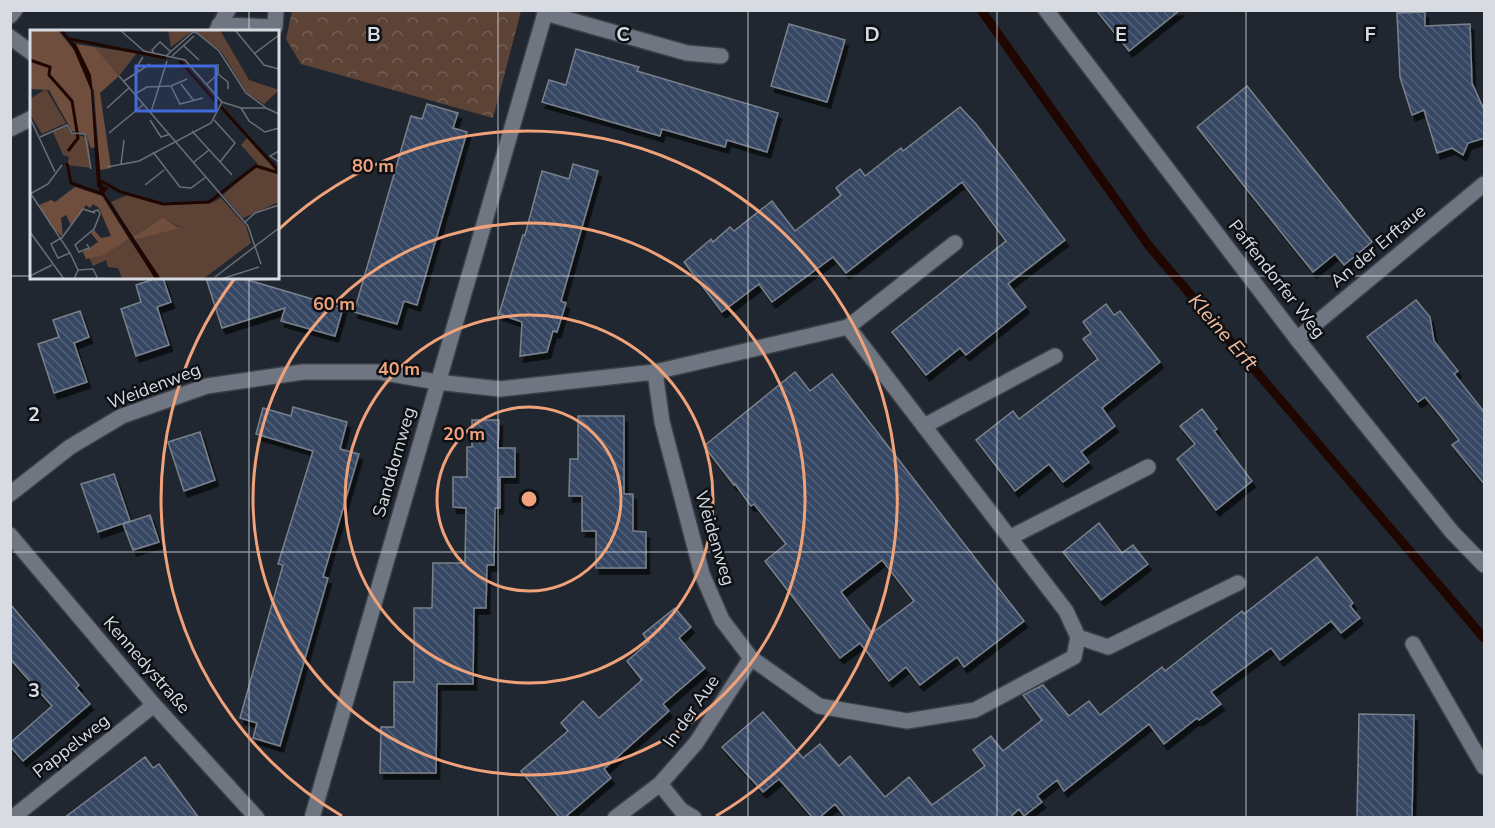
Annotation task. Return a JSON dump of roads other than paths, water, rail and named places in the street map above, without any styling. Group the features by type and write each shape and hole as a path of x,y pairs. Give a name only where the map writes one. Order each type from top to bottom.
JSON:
{"street":[{"path":"10,16 15,10"},
{"path":"218,28 228,10"},
{"path":"218,28 275,27 276,10"},
{"name":"Paffendorfer Weg","path":"1046,10 1297,339 1452,532 1485,565"},
{"name":"Sanddornweg","path":"312,818 545,12 687,53 721,56"},
{"path":"10,37 30,52"},
{"path":"10,129 30,119"},
{"name":"An der Erftaue","path":"1297,339 1485,184"},
{"name":"Weidenweg","path":"10,494 70,447 122,416 207,386 303,372 380,372 437,382 500,389 655,372 848,327 955,243"},
{"path":"848,327 1066,611 1078,637 1108,647 1238,583"},
{"path":"924,426 1055,356"},
{"name":"Weidenweg","path":"655,372 663,422 702,574 722,620 752,658 819,706 907,721 975,710 1074,657 1078,637"},
{"path":"1011,537 1148,468"},
{"name":"Kennedystraße","path":"10,535 154,705 257,818"},
{"path":"1413,644 1485,767"},
{"name":"In der Aue","path":"615,818 660,784 696,743 752,658"},
{"name":"Pappelweg","path":"12,814 154,705"},
{"path":"660,784 681,810 694,818"}],"waterway":[{"name":"Kleine Erft","path":"981,10 1149,246 1484,638"}]}
